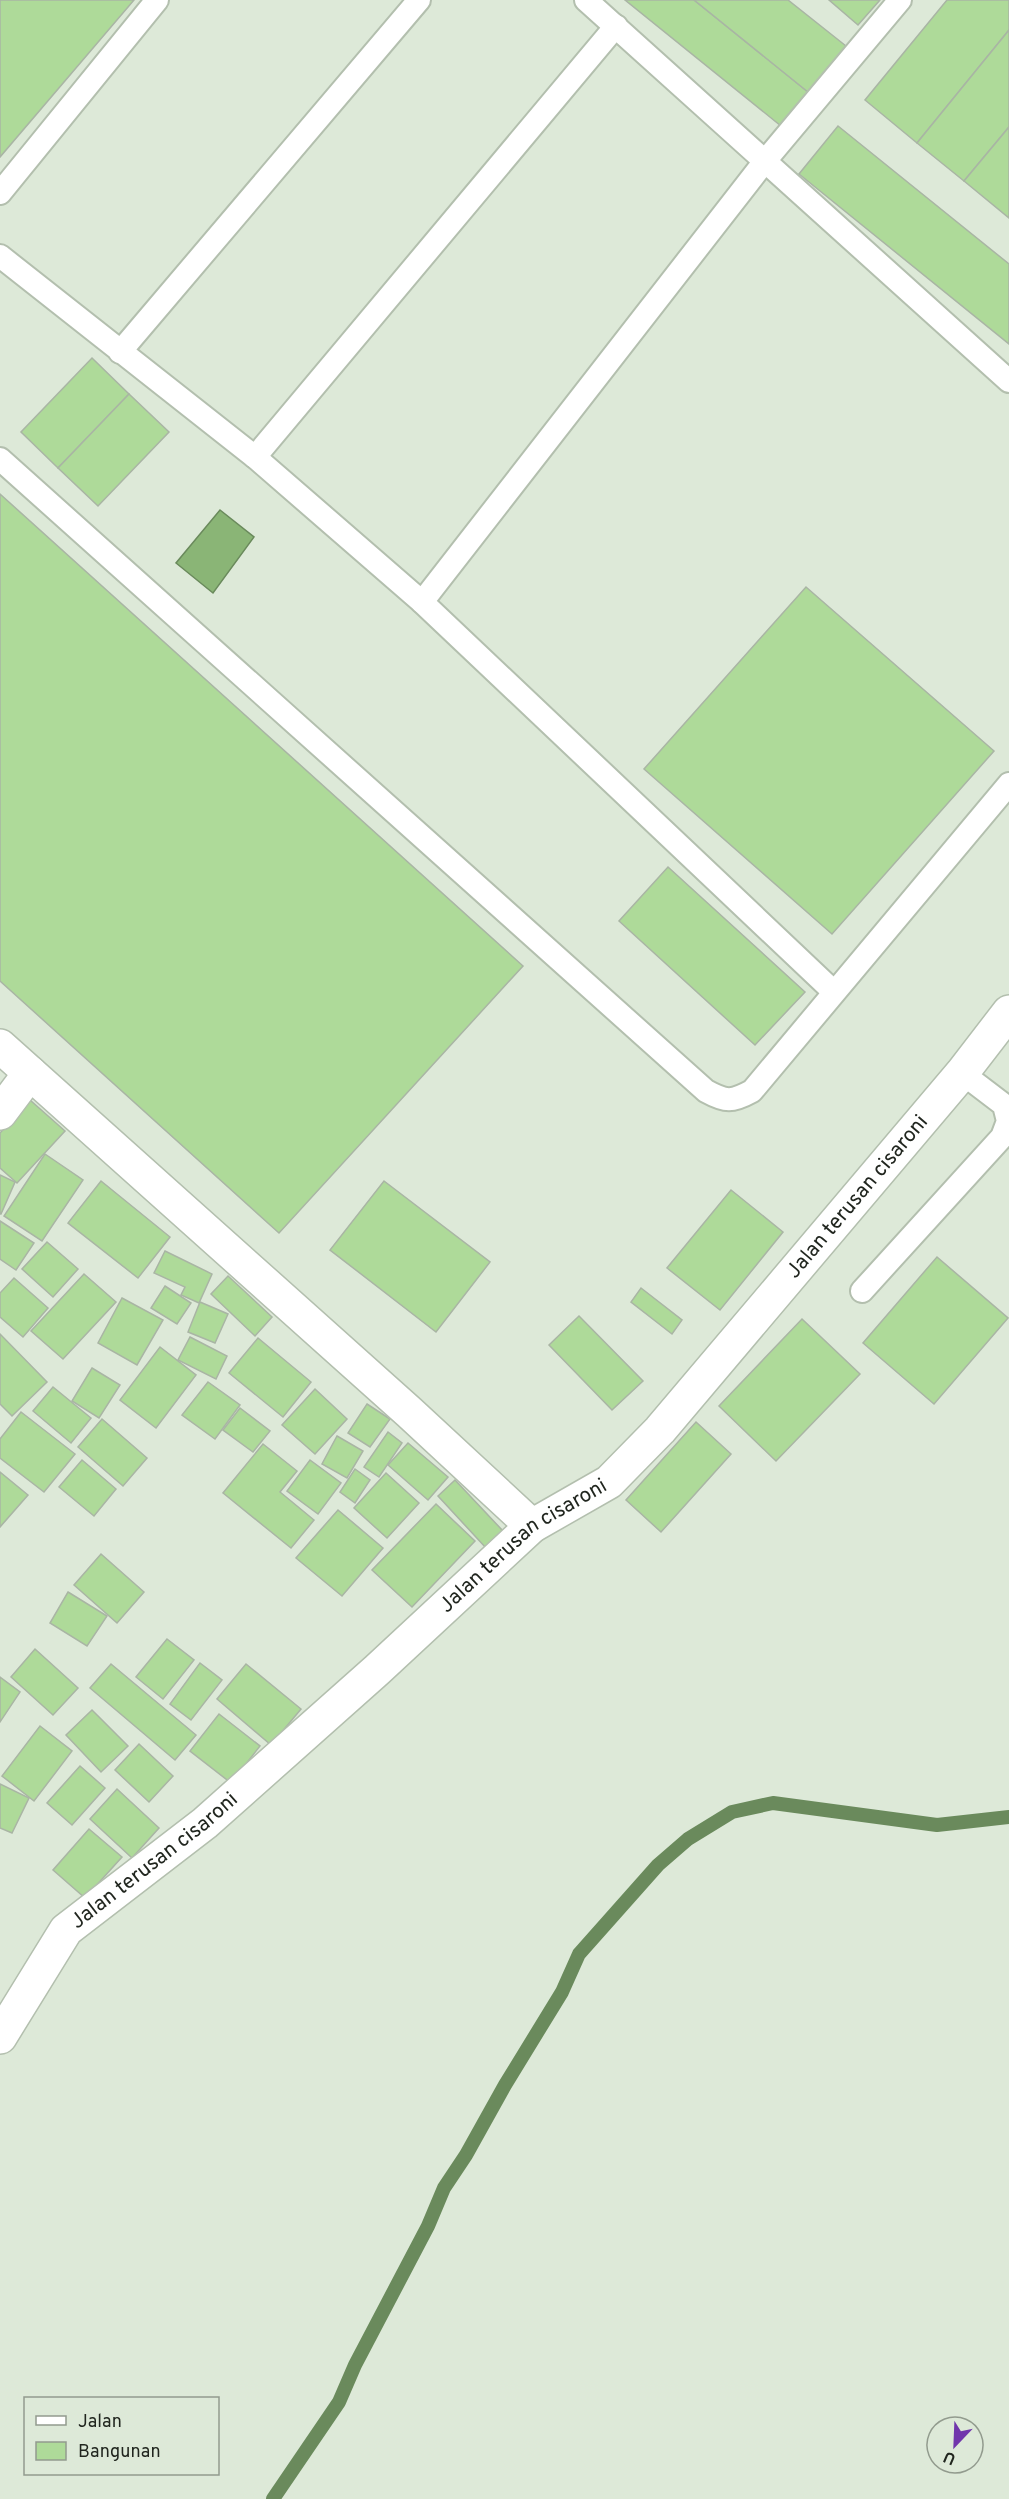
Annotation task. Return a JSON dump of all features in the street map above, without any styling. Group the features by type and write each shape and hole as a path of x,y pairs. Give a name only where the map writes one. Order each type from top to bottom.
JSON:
{"street":[{"name":"Jalan terusan cisaroni","path":"0,2037 66,1930 206,1823 377,1670 532,1526 609,1482 660,1430 962,1073 1009,1012"},
{"path":"0,1046 409,1412 532,1526"},
{"path":"0,1113 30,1073"}],"lane":[{"path":"0,193 157,0"},
{"path":"120,352 419,0"},
{"path":"586,0 1009,381"},
{"path":"422,602 765,161 900,0"},
{"path":"255,457 616,26"},
{"path":"0,256 255,457 422,602 834,992"},
{"path":"0,459 706,1091 719,1098 735,1100 752,1090 1009,784"},
{"path":"862,1291 1002,1137 1008,1121 1004,1105 962,1073"}],"shaded area":[{"path":"220,510 254,537 213,593 176,563"}],"building":[{"path":"0,0 134,0 0,157"},
{"path":"625,0 694,0 808,92 781,126"},
{"path":"694,0 788,0 846,46 808,92"},
{"path":"829,0 880,0 858,25"},
{"path":"947,0 1009,0 1009,30 917,143 865,100"},
{"path":"1009,30 1009,127 964,181 917,143"},
{"path":"838,126 1009,264 1009,344 799,174"},
{"path":"1009,127 1009,218 964,181"},
{"path":"92,358 129,394 58,468 21,432"},
{"path":"129,394 169,432 98,506 58,468"},
{"path":"0,494 523,966 279,1233 0,981"},
{"path":"806,587 994,751 832,934 644,769"},
{"path":"668,867 805,992 755,1045 619,921"},
{"path":"30,1100 65,1131 17,1183 0,1168 0,1133"},
{"path":"45,1154 83,1180 42,1241 4,1216"},
{"path":"0,1175 15,1182 1,1214 0,1214"},
{"path":"101,1181 170,1237 138,1278 68,1223"},
{"path":"384,1181 490,1262 436,1332 330,1250"},
{"path":"731,1190 783,1232 720,1310 667,1268"},
{"path":"0,1221 34,1243 16,1270 0,1259"},
{"path":"47,1242 78,1269 53,1297 22,1269"},
{"path":"165,1251 212,1274 199,1303 181,1295 185,1287 154,1273"},
{"path":"937,1257 1008,1318 934,1404 863,1343"},
{"path":"84,1274 116,1302 63,1359 31,1331"},
{"path":"228,1276 272,1317 255,1336 211,1294"},
{"path":"14,1278 48,1308 23,1337 0,1317 0,1293"},
{"path":"165,1286 191,1303 177,1324 151,1308"},
{"path":"641,1288 682,1320 672,1334 631,1302"},
{"path":"122,1298 163,1320 137,1365 98,1343"},
{"path":"200,1302 228,1314 215,1343 188,1332"},
{"path":"579,1316 643,1381 612,1410 549,1345"},
{"path":"802,1319 860,1374 776,1461 719,1406"},
{"path":"0,1334 47,1382 12,1416 0,1404"},
{"path":"190,1337 227,1356 216,1379 178,1360"},
{"path":"258,1338 311,1382 283,1417 229,1373"},
{"path":"160,1347 196,1375 156,1428 120,1400"},
{"path":"92,1368 120,1385 99,1418 72,1401"},
{"path":"208,1382 240,1405 215,1439 182,1415"},
{"path":"53,1387 91,1418 71,1443 33,1411"},
{"path":"315,1389 347,1419 315,1454 282,1425"},
{"path":"367,1404 390,1419 370,1447 348,1433"},
{"path":"240,1408 270,1431 253,1452 223,1430"},
{"path":"21,1412 75,1454 44,1492 0,1458 0,1439"},
{"path":"102,1419 147,1458 123,1486 78,1447"},
{"path":"696,1422 731,1454 661,1532 626,1500"},
{"path":"388,1432 402,1443 379,1477 364,1467"},
{"path":"337,1436 363,1451 347,1478 322,1464"},
{"path":"408,1443 448,1477 428,1500 388,1465"},
{"path":"263,1444 297,1471 280,1492 314,1520 291,1548 223,1493"},
{"path":"82,1460 116,1489 94,1516 59,1487"},
{"path":"310,1460 341,1483 318,1514 287,1491"},
{"path":"355,1469 370,1480 355,1503 340,1492"},
{"path":"0,1472 28,1495 0,1527"},
{"path":"386,1473 419,1503 387,1538 354,1508"},
{"path":"455,1480 503,1531 486,1548 438,1496"},
{"path":"436,1504 475,1541 412,1607 372,1570"},
{"path":"338,1510 383,1548 342,1596 296,1558"},
{"path":"101,1554 144,1592 117,1623 74,1585"},
{"path":"68,1592 107,1616 87,1646 50,1623"},
{"path":"167,1639 194,1660 163,1699 136,1677"},
{"path":"35,1649 78,1688 53,1715 11,1677"},
{"path":"200,1663 222,1680 191,1720 170,1704"},
{"path":"111,1664 196,1735 175,1760 90,1688"},
{"path":"246,1664 301,1709 271,1745 217,1699"},
{"path":"0,1677 20,1692 0,1722"},
{"path":"92,1710 128,1746 101,1772 66,1735"},
{"path":"219,1714 260,1746 231,1783 190,1751"},
{"path":"40,1726 72,1751 34,1801 2,1776"},
{"path":"139,1744 173,1776 149,1802 115,1770"},
{"path":"80,1766 105,1788 72,1825 47,1803"},
{"path":"0,1784 29,1798 12,1833 0,1828"},
{"path":"117,1789 159,1828 132,1858 90,1819"},
{"path":"89,1829 122,1857 85,1898 53,1870"}],"waterway":[{"path":"273,2499 339,2402 355,2365 428,2226 444,2188 466,2155 505,2085 562,1992 579,1954 658,1865 688,1839 732,1812 773,1803 937,1825 1009,1817"}]}
